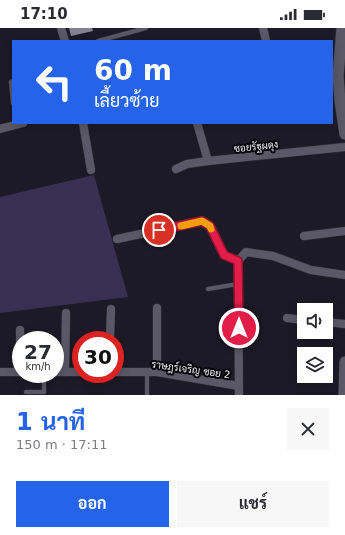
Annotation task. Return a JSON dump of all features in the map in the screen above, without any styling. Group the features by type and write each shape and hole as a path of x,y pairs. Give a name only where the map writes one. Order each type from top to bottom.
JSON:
{"street":[{"path":"61,28 65,40"},
{"path":"263,28 266,40"},
{"path":"343,36 335,74 342,101 345,134"},
{"path":"0,129 19,124"},
{"path":"83,124 91,170"},
{"path":"197,124 208,161"},
{"name":"ซอยรัฐผดุง","path":"176,168 188,164 208,161 345,147"},
{"path":"117,240 202,221 210,226 224,255 238,261"},
{"path":"304,236 345,231"},
{"path":"239,395 238,261 246,252 273,256 311,270 345,275"},
{"path":"157,308 157,372"},
{"path":"110,331 111,309"},
{"path":"66,313 65,372 72,372"},
{"path":"287,318 297,319"},
{"path":"333,323 345,324"},
{"path":"344,395 345,362"},
{"path":"0,372 12,372"},
{"name":"ราษฎร์เจริญ ซอย 2","path":"124,372 157,372 239,386"}],"lane":[{"path":"102,40 146,28"},
{"path":"12,82 12,92"},
{"path":"208,289 238,284"},
{"path":"147,372 147,395"},
{"path":"26,392 44,392 44,383"}],"shaded area":[{"path":"94,175 128,297 0,313 0,197"}],"building":[{"path":"69,28 92,28 93,31 71,36"}],"slow traffic":[{"path":"181,226 202,221 210,226 211,229"}],"route":[{"path":"159,230 202,221 210,226 224,255 238,261 239,328"}]}
